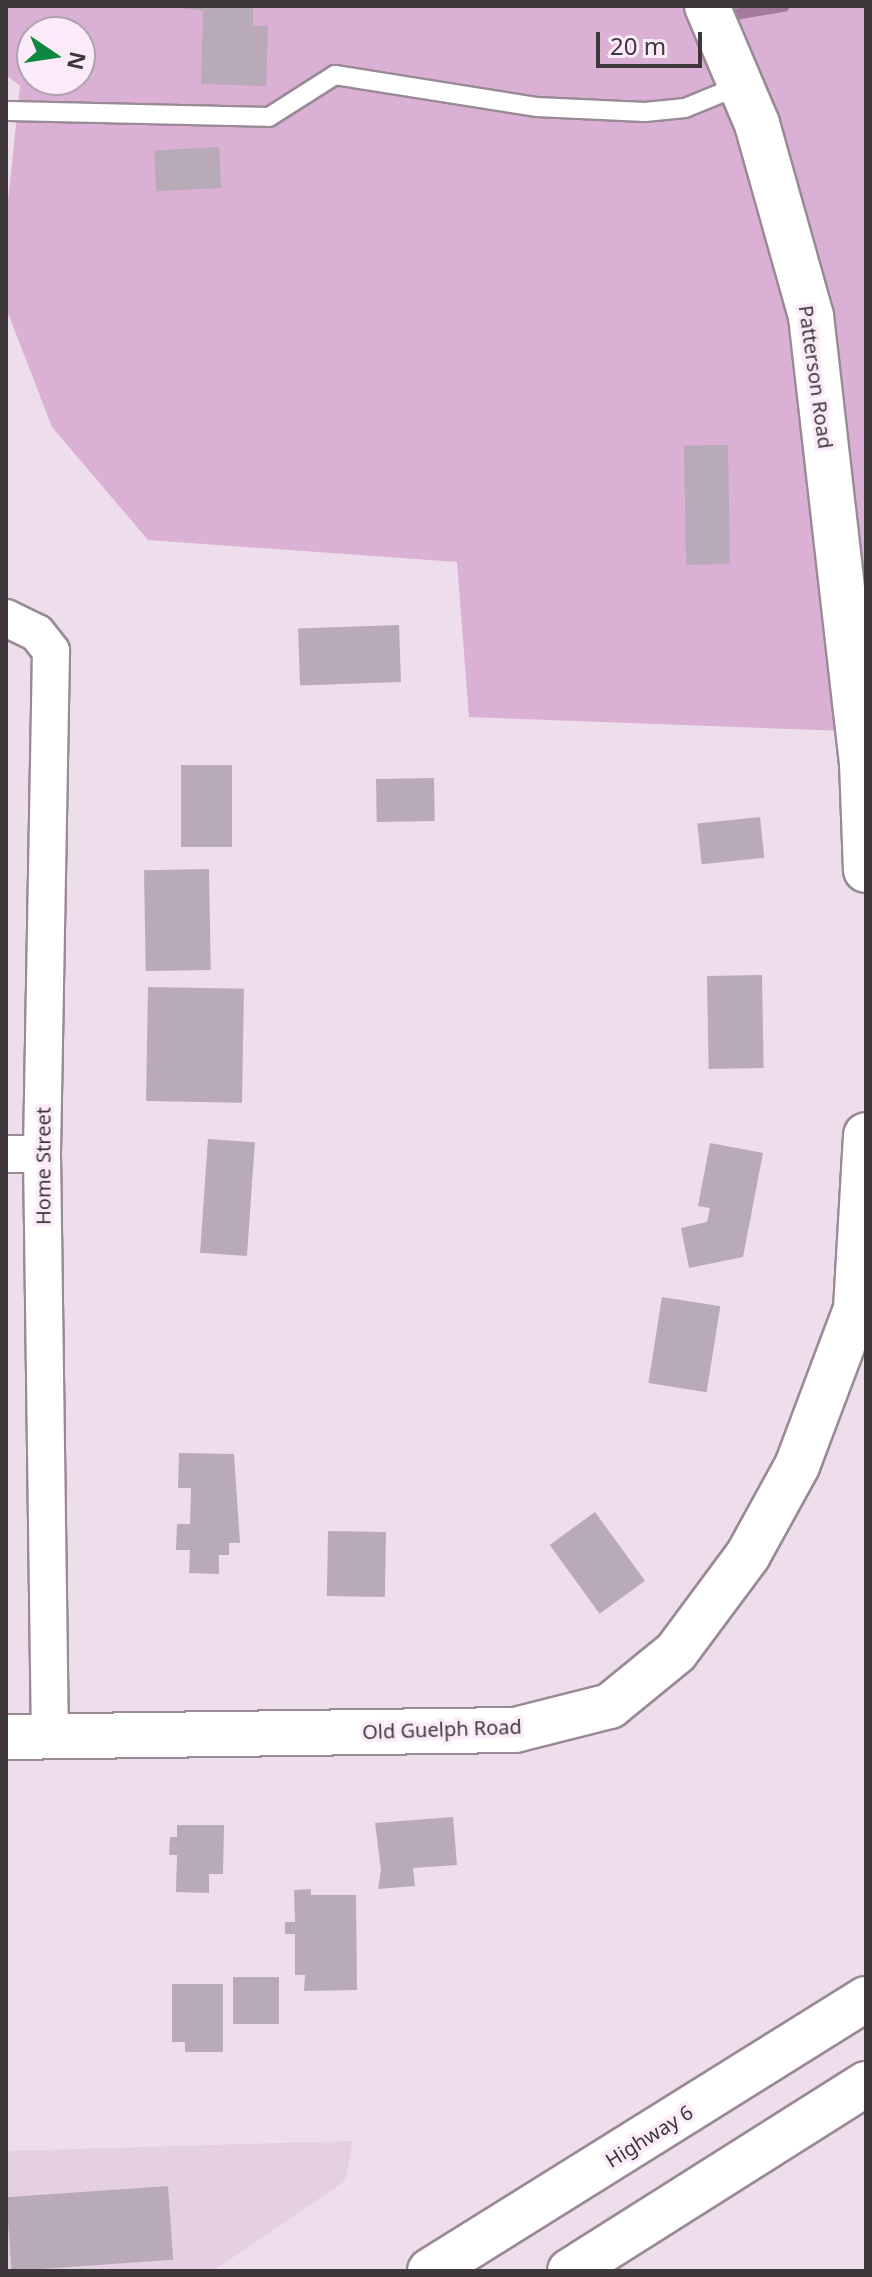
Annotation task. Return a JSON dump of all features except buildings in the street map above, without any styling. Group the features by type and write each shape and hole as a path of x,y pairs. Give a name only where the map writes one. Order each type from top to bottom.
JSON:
{"main road":[{"name":"Patterson Road","path":"707,6 741,85 811,316 864,754"},
{"path":"864,754 866,870"},
{"name":"Old Guelph Road","path":"6,1737 515,1730 610,1706 676,1652 748,1555 797,1466 856,1309 866,1135"},
{"name":"Highway 6","path":"430,2271 866,1999"},
{"path":"570,2271 866,2084"}],"street":[{"name":"Home Street","path":"6,618 37,633 51,651 42,1154 50,1738"},
{"path":"6,1154 42,1154"}],"lane":[{"path":"8,111 269,117 335,75 537,107 645,112 685,108 741,85"}],"shaded area":[{"path":"6,6 866,6 866,894 845,731 469,717 457,562 148,540 52,427 6,308 6,221 19,96 96,96 96,16 16,16 16,83 6,75"},
{"path":"353,2141 345,2181 213,2271 6,2271 6,2151"}],"waterway":[{"path":"734,14 783,6"}]}
